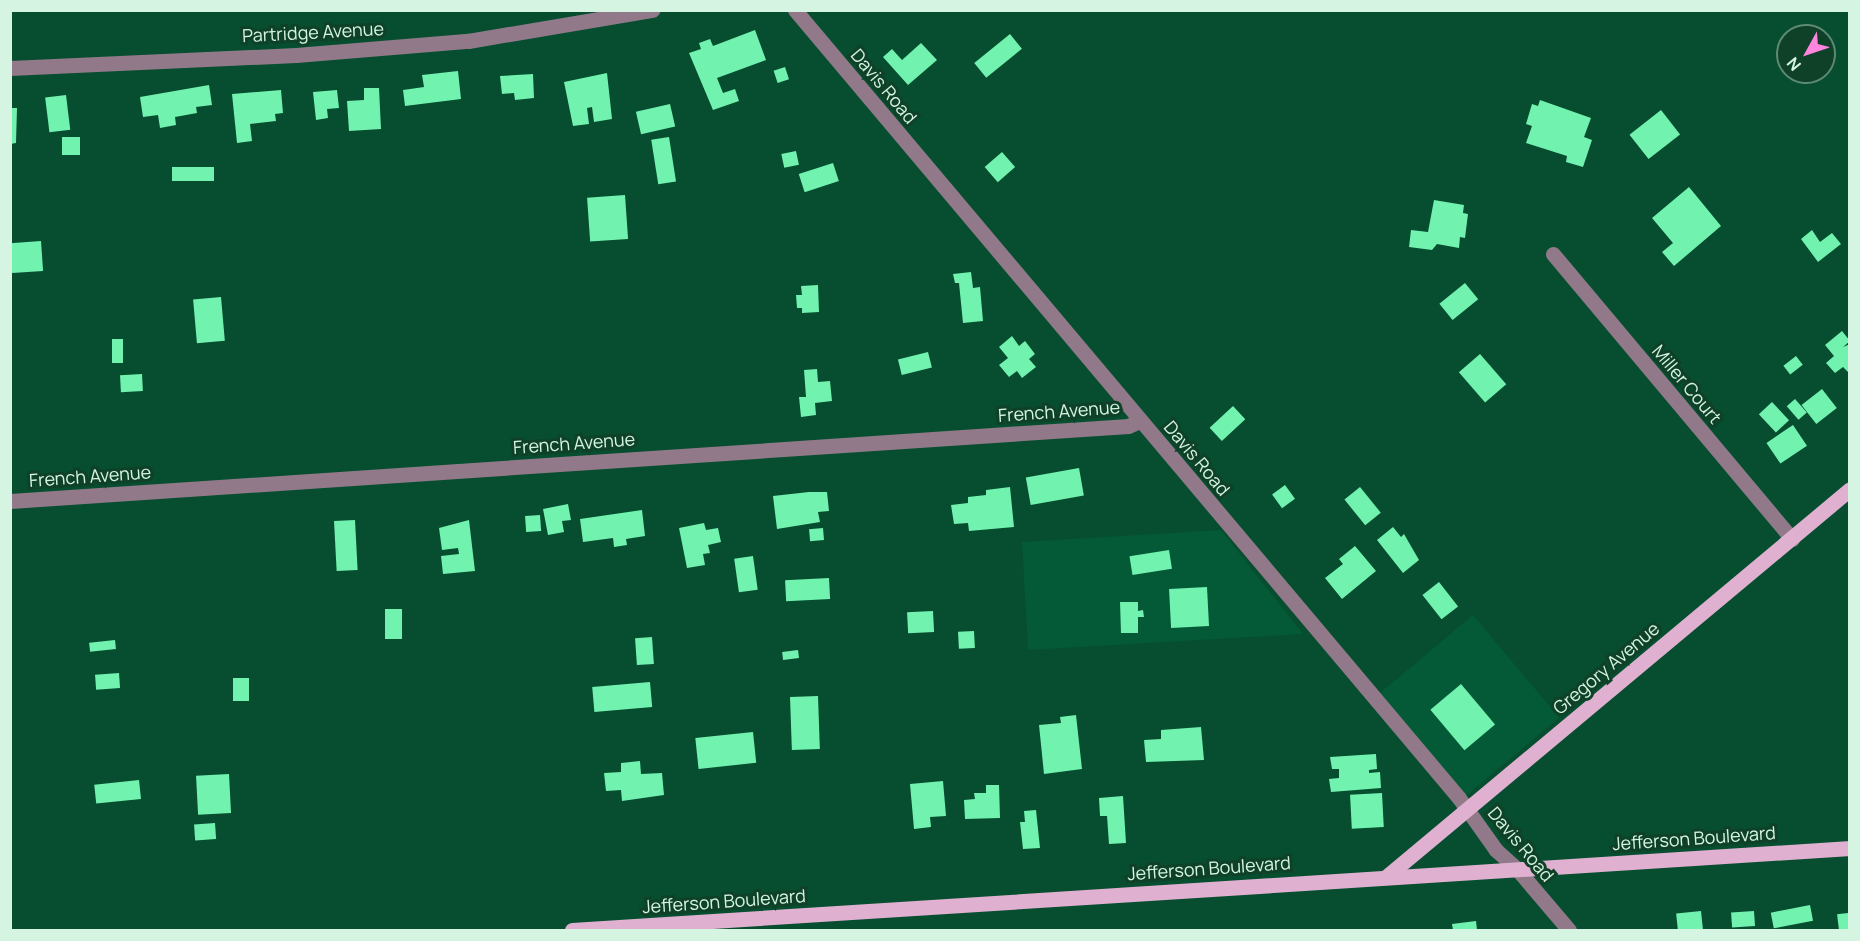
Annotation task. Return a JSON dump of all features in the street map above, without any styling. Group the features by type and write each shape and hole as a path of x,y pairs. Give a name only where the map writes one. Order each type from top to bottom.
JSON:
{"main road":[{"name":"Gregory Avenue","path":"1387,876 1850,489"},
{"name":"Jefferson Boulevard","path":"572,930 687,926 1387,876 1850,848"}],"street":[{"name":"Partridge Avenue","path":"10,68 296,55 468,41 652,10"},
{"name":"Davis Road","path":"795,10 1467,808 1496,850 1517,868 1569,930"},
{"name":"Miller Court","path":"1553,254 1792,539"},
{"name":"French Avenue","path":"10,501 1128,426 1140,421"}],"shaded area":[{"path":"1221,530 1303,634 1028,650 1022,542"},
{"path":"1473,615 1559,718 1465,797 1379,694"}],"building":[{"path":"755,30 766,60 717,78 723,93 735,89 739,101 713,110 689,53 701,49 699,43 710,39 713,46"},
{"path":"1010,34 1022,49 986,78 974,63"},
{"path":"921,43 937,60 908,85 883,57 892,49 902,60"},
{"path":"785,67 789,79 778,83 774,71"},
{"path":"458,71 461,99 405,106 403,90 424,87 422,75"},
{"path":"607,73 612,119 594,122 592,107 587,108 589,124 573,126 564,82"},
{"path":"533,74 534,98 515,100 514,93 502,94 500,76"},
{"path":"209,85 212,105 196,107 197,113 175,117 176,125 160,128 158,115 143,117 140,97"},
{"path":"364,88 379,88 381,129 349,131 347,101 364,100"},
{"path":"281,90 283,113 275,114 276,121 250,124 252,141 237,143 232,94"},
{"path":"337,90 339,108 327,109 328,118 316,120 313,92"},
{"path":"66,95 70,130 49,132 45,98"},
{"path":"1540,100 1591,118 1584,137 1592,140 1583,167 1566,162 1567,156 1526,143 1532,126 1526,124 1532,104 1538,106"},
{"path":"670,104 675,126 641,134 636,112"},
{"path":"10,108 17,108 16,143 10,144"},
{"path":"1661,110 1680,134 1649,159 1629,135"},
{"path":"62,137 80,137 80,155 62,155"},
{"path":"669,137 676,181 658,184 651,140"},
{"path":"796,151 799,165 784,168 781,154"},
{"path":"1002,152 1015,167 998,182 985,167"},
{"path":"833,163 839,181 805,192 799,174"},
{"path":"172,167 214,167 214,181 172,181"},
{"path":"1689,187 1721,226 1674,266 1662,252 1673,243 1652,218"},
{"path":"625,195 628,239 590,242 587,198"},
{"path":"1434,200 1464,205 1463,213 1468,214 1465,238 1460,237 1459,248 1437,244 1432,250 1409,247 1411,230 1428,232"},
{"path":"1812,230 1820,242 1832,233 1841,244 1818,262 1801,239"},
{"path":"41,241 43,271 12,273 10,243"},
{"path":"971,272 973,288 980,287 983,321 963,323 959,283 955,283 953,274"},
{"path":"1465,283 1478,299 1453,320 1439,304"},
{"path":"818,285 819,312 802,313 802,308 797,308 796,295 802,295 801,286"},
{"path":"221,297 225,341 197,343 193,299"},
{"path":"1842,331 1850,341 1843,347 1850,344 1850,374 1843,367 1835,373 1826,363 1834,356 1825,345"},
{"path":"1012,336 1019,346 1025,341 1035,354 1029,359 1036,367 1022,378 1017,371 1009,377 999,365 1008,358 999,347"},
{"path":"112,339 123,339 123,363 112,363"},
{"path":"928,352 932,368 902,375 898,359"},
{"path":"1480,354 1506,384 1485,403 1459,372"},
{"path":"1796,356 1803,365 1790,375 1783,366"},
{"path":"817,369 818,382 830,381 832,401 815,403 816,415 801,417 799,397 806,397 804,370"},
{"path":"142,374 143,391 121,392 120,375"},
{"path":"1822,389 1837,408 1816,424 1802,405"},
{"path":"1795,399 1807,413 1799,420 1787,406"},
{"path":"1772,402 1789,420 1776,433 1759,414"},
{"path":"1233,406 1245,419 1222,441 1210,428"},
{"path":"1793,425 1807,446 1780,464 1766,443"},
{"path":"1079,468 1084,496 1031,505 1026,477"},
{"path":"1285,485 1295,499 1282,508 1272,494"},
{"path":"1010,487 1014,527 969,531 968,523 954,524 951,505 968,503 968,497 986,495 986,490"},
{"path":"1360,487 1381,513 1365,525 1344,500"},
{"path":"827,492 829,511 818,512 820,522 777,529 773,496"},
{"path":"568,504 571,520 562,521 564,532 548,535 543,509"},
{"path":"642,510 645,536 626,539 627,545 614,547 613,538 583,542 580,519"},
{"path":"540,515 541,531 526,532 525,516"},
{"path":"355,520 358,570 337,571 334,521"},
{"path":"469,520 475,571 443,574 441,556 459,554 458,548 442,550 439,528"},
{"path":"704,523 706,530 718,528 721,542 708,545 710,553 703,554 705,565 687,568 679,528"},
{"path":"1393,527 1401,537 1404,534 1419,560 1403,573 1377,540"},
{"path":"823,528 824,540 810,541 809,529"},
{"path":"1355,546 1376,571 1342,599 1325,578 1343,564 1339,559"},
{"path":"1169,550 1172,569 1132,575 1129,556"},
{"path":"753,556 758,590 739,592 734,559"},
{"path":"829,578 830,599 786,601 785,580"},
{"path":"1439,582 1458,606 1442,619 1422,595"},
{"path":"1207,587 1209,626 1171,628 1169,589"},
{"path":"1120,602 1138,602 1138,611 1143,610 1144,617 1138,617 1138,633 1121,633"},
{"path":"385,609 402,609 402,639 385,639"},
{"path":"933,611 934,632 908,633 907,612"},
{"path":"974,631 975,648 959,649 958,632"},
{"path":"652,637 654,664 637,665 635,638"},
{"path":"115,640 116,649 90,652 89,643"},
{"path":"798,650 799,658 783,660 782,652"},
{"path":"119,673 120,688 96,690 95,675"},
{"path":"233,678 249,678 249,701 233,701"},
{"path":"650,682 652,707 594,712 592,687"},
{"path":"1461,684 1495,725 1464,750 1430,710"},
{"path":"818,696 820,749 792,750 790,697"},
{"path":"1076,715 1082,769 1044,774 1039,725 1061,723 1060,717"},
{"path":"1201,727 1204,760 1146,762 1144,740 1161,739 1161,730"},
{"path":"753,732 756,763 699,769 695,738"},
{"path":"1376,754 1377,769 1369,770 1369,773 1380,772 1381,788 1331,792 1329,779 1339,778 1339,769 1332,769 1330,757"},
{"path":"640,761 641,774 662,773 664,795 622,801 621,790 606,791 604,773 621,772 621,763"},
{"path":"229,774 231,813 198,815 196,776"},
{"path":"139,780 141,799 96,804 94,785"},
{"path":"943,781 946,816 930,817 931,827 914,829 910,784"},
{"path":"986,785 999,785 1000,818 965,819 964,800 975,799 974,793 986,793"},
{"path":"1382,793 1384,827 1352,829 1350,795"},
{"path":"1123,796 1126,843 1109,844 1107,816 1100,816 1099,798"},
{"path":"1036,810 1040,848 1023,849 1020,822 1025,822 1024,811"},
{"path":"215,823 216,839 195,840 194,824"},
{"path":"1810,905 1813,921 1774,928 1771,913"},
{"path":"1701,911 1703,929 1678,930 1676,914"},
{"path":"1754,911 1755,926 1732,928 1731,913"},
{"path":"1848,913 1850,930 1839,930 1837,914"},
{"path":"1476,921 1477,930 1453,930 1452,924"}]}
